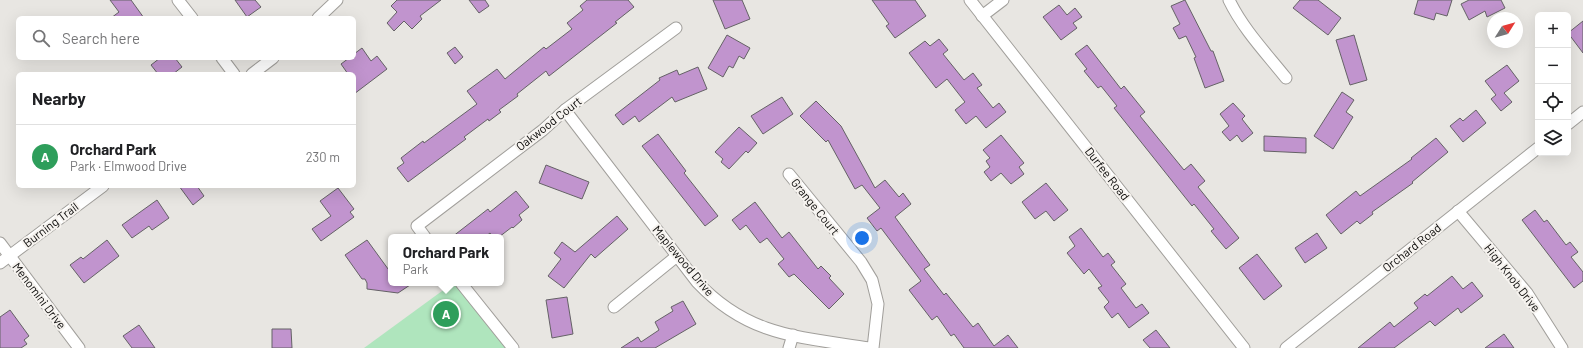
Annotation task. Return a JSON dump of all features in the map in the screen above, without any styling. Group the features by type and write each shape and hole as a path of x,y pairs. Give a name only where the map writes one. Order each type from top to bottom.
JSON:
{"street":[{"path":"178,0 190,16"},
{"path":"320,16 337,0"},
{"name":"Durfee Road","path":"970,0 1244,348"},
{"path":"982,16 1003,0"},
{"path":"1229,0 1246,29 1286,78"},
{"name":"Oakwood Court","path":"423,234 417,226 543,130 565,110 676,28"},
{"path":"224,60 232,72"},
{"path":"255,72 270,60"},
{"name":"Maplewood Drive","path":"565,110 677,256 706,291 731,312 772,331 870,348"},
{"path":"1571,122 1583,112"},
{"name":"Orchard Road","path":"1286,348 1535,150"},
{"name":"Grange Court","path":"789,174 861,262 872,280 878,304 874,348"},
{"name":"Burning Trail","path":"0,263 100,188"},
{"name":"High Knob Drive","path":"1458,211 1527,293 1562,348"},
{"name":"Menomini Drive","path":"0,243 79,348"},
{"path":"614,307 677,256"},
{"path":"464,286 513,348"},
{"path":"789,348 793,335"}],"green space":[{"path":"449,286 459,286 507,348 364,348"}],"building":[{"path":"110,0 131,0 143,16 114,16 119,12"},
{"path":"235,0 255,0 261,7 246,16"},
{"path":"397,0 441,0 420,16 422,19 412,29 404,21 394,31 387,23 397,12 391,6"},
{"path":"469,0 485,0 489,6 479,13"},
{"path":"587,0 628,0 634,7 615,22 617,23 549,76 546,71 517,94 518,96 499,110 501,112 489,121 488,119 464,137 466,139 408,182 397,168 404,163 401,158 477,104 467,91 497,69 505,79 544,47 546,49 572,29 567,23 583,10 580,6"},
{"path":"713,0 742,0 750,19 725,29"},
{"path":"872,0 915,0 926,16 895,38 886,26 889,24"},
{"path":"1185,0 1211,51 1213,51 1224,81 1205,88 1194,58 1196,57 1186,36 1179,39 1173,28 1180,24 1171,6"},
{"path":"1300,0 1318,0 1341,18 1328,35 1293,8"},
{"path":"1418,0 1452,0 1447,16 1436,13 1434,20 1414,14"},
{"path":"1469,0 1501,0 1505,8 1497,12 1487,12 1487,17 1485,11 1469,20 1461,4"},
{"path":"1059,5 1067,15 1075,8 1082,17 1073,23 1077,28 1061,40 1043,17"},
{"path":"1583,21 1583,53 1571,37 1571,31"},
{"path":"727,35 750,48 744,59 739,56 733,68 729,66 723,77 708,68"},
{"path":"1354,35 1367,80 1350,85 1336,40"},
{"path":"939,39 948,50 943,54 964,80 973,73 982,85 977,88 993,108 999,103 1006,112 986,128 976,116 966,124 955,110 965,102 947,79 936,88 909,53 925,41 930,46"},
{"path":"1087,45 1121,89 1124,86 1145,112 1140,116 1184,170 1191,164 1205,181 1198,187 1239,238 1226,249 1211,231 1214,229 1194,204 1192,206 1114,108 1117,106 1101,86 1098,88 1084,71 1087,69 1075,54"},
{"path":"455,47 463,57 455,64 447,53"},
{"path":"362,48 371,61 377,56 387,69 356,92 356,72 347,72 341,64 346,60 356,60 356,52"},
{"path":"157,60 177,60 182,67 176,72 156,72 151,65"},
{"path":"1507,65 1519,81 1504,93 1512,102 1501,111 1491,99 1496,95 1485,81"},
{"path":"698,67 707,89 675,102 672,97 639,122 635,116 623,125 615,115 660,80 659,78 677,70 679,75"},
{"path":"1342,92 1354,100 1346,112 1353,117 1333,149 1314,136"},
{"path":"782,97 793,114 763,134 751,116"},
{"path":"816,101 841,126 875,188 885,180 899,197 903,193 911,204 895,217 930,265 924,269 944,295 946,293 973,327 978,323 994,346 1008,335 1018,348 964,348 954,334 951,336 937,316 932,320 909,290 921,281 881,228 877,231 867,218 880,208 862,185 855,189 828,140 826,142 800,116"},
{"path":"1233,103 1245,116 1242,119 1253,133 1242,142 1237,135 1230,141 1222,132 1229,126 1220,114"},
{"path":"1476,110 1486,123 1463,142 1450,126 1460,118 1463,121"},
{"path":"739,127 757,143 748,153 746,151 729,169 721,162 723,159 715,152"},
{"path":"658,134 686,171 684,173 718,216 705,226 642,146"},
{"path":"1001,135 1024,163 1019,167 1024,174 1011,184 1001,173 991,181 984,172 990,167 986,161 990,158 983,150"},
{"path":"1264,136 1306,138 1306,153 1264,151"},
{"path":"1436,138 1448,152 1412,182 1413,183 1372,212 1373,214 1360,224 1357,221 1341,234 1326,215 1356,191 1360,196 1412,159 1411,158"},
{"path":"546,165 589,182 582,199 539,183"},
{"path":"1046,183 1068,210 1054,221 1046,211 1035,219 1022,202"},
{"path":"180,188 198,188 204,196 193,205"},
{"path":"338,188 354,209 350,212 354,217 321,241 312,229 331,216 320,201"},
{"path":"516,191 529,207 519,215 522,220 503,234 456,234 488,209 490,212"},
{"path":"157,200 169,218 152,230 149,226 132,238 122,225"},
{"path":"755,202 782,238 789,232 818,269 821,266 831,276 829,278 844,294 829,309 794,274 789,277 778,264 784,259 767,238 760,243 746,225 740,230 732,220"},
{"path":"1535,210 1544,222 1547,220 1566,245 1570,242 1578,252 1571,257 1583,272 1583,281 1574,288 1522,220"},
{"path":"617,216 628,229 595,258 591,254 564,288 548,276 561,259 554,253 562,242 575,252"},
{"path":"1081,228 1103,257 1108,253 1115,262 1111,265 1126,284 1121,288 1136,308 1142,304 1149,313 1129,328 1118,313 1112,318 1104,307 1109,302 1098,288 1102,286 1089,269 1084,274 1067,253 1075,246 1069,237"},
{"path":"1317,233 1327,248 1305,263 1295,248"},
{"path":"107,240 119,256 84,283 70,265 81,257 83,259"},
{"path":"367,240 388,269 388,286 408,286 398,293 367,289 365,279 362,279 345,255"},
{"path":"1257,254 1282,286 1264,300 1239,268"},
{"path":"1452,276 1463,289 1472,282 1483,296 1461,313 1458,308 1435,326 1430,321 1394,348 1358,348 1390,322 1394,327 1418,308 1414,303 1425,294 1427,296"},
{"path":"567,297 573,334 552,338 546,300"},
{"path":"683,301 696,324 655,348 621,348 638,337 641,342 659,330 655,322 673,311 671,307"},
{"path":"10,310 29,336 24,340 27,344 21,348 0,348 0,317"},
{"path":"139,325 155,348 132,348 123,336"},
{"path":"272,329 291,329 292,348 272,348"},
{"path":"1156,330 1170,348 1150,348 1143,340"},
{"path":"1504,334 1514,348 1485,348"}],"place":[{"name":"Orchard Park","path":"446,314"}]}
